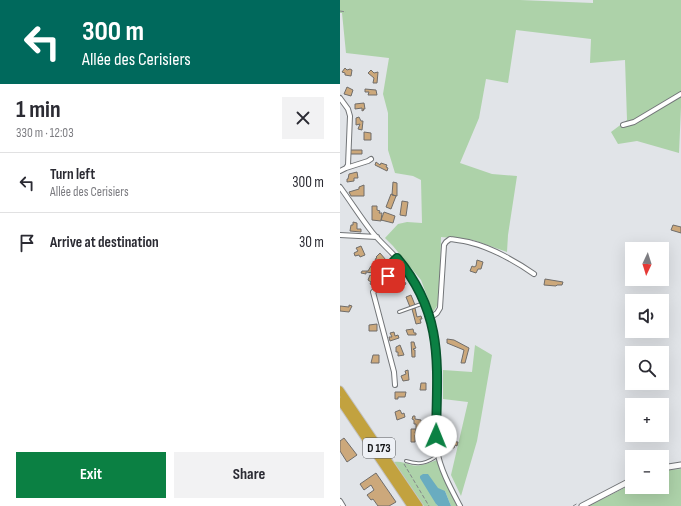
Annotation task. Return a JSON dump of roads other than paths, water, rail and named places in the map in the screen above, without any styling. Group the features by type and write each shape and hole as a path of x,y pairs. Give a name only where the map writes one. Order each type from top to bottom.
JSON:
{"highway":[{"name":"D 173","path":"340,390 419,506"},
{"name":"D 173","path":"340,401 412,506"}],"street":[{"path":"623,125 634,122 681,94"},
{"path":"340,98 348,109 350,116 346,168"},
{"path":"340,170 371,159"},
{"path":"340,187 377,237 397,258 416,284 425,303 435,336 438,358 436,436 438,455 445,475 460,506"},
{"path":"340,235 377,237"},
{"path":"430,318 437,314 440,308 444,245 450,239 472,243 486,248 518,262 534,274"},
{"path":"395,385 394,372 373,292 389,274 392,263 397,258"},
{"path":"669,467 681,465"},
{"path":"582,506 625,484"},
{"path":"340,501 343,506"}],"lane":[{"path":"400,312 425,303"},
{"path":"406,462 421,464 438,455"}],"water":[{"path":"423,474 428,474 438,488 445,491 451,506 438,506 436,504 420,478"}]}
